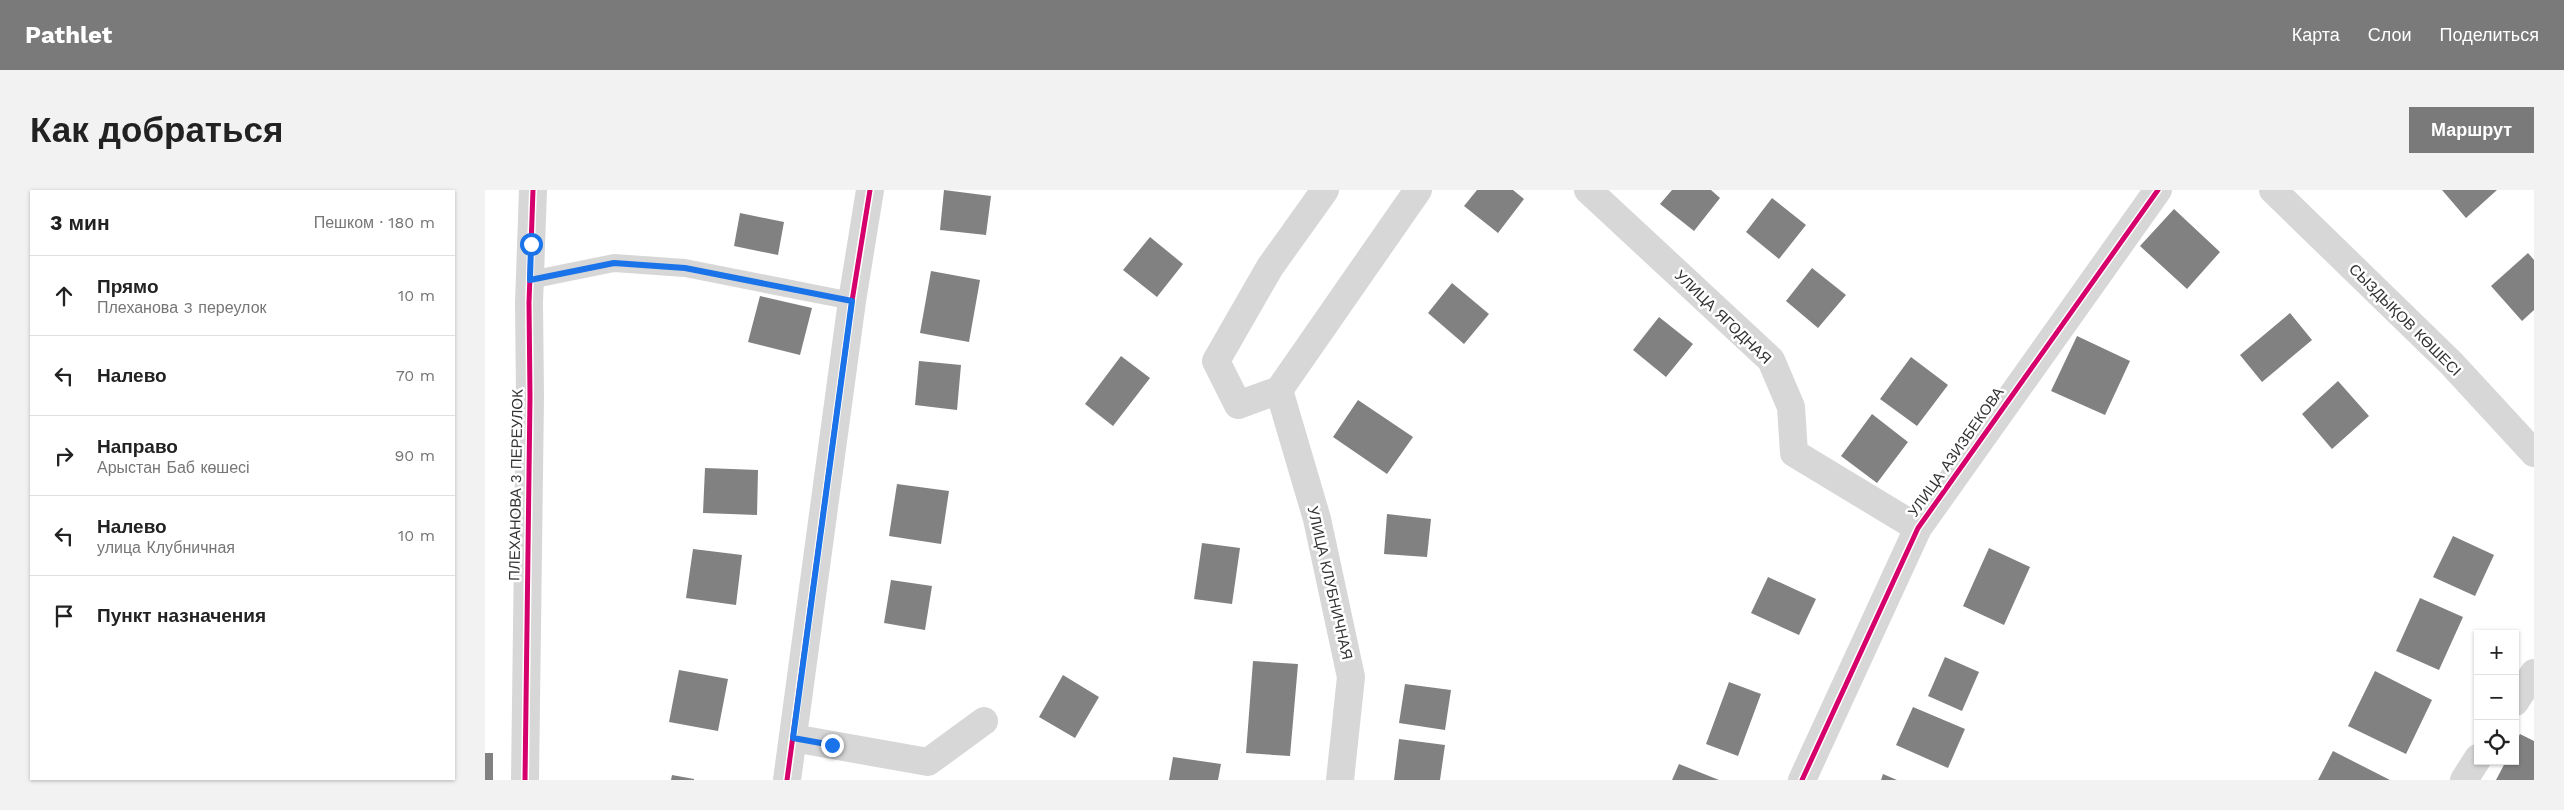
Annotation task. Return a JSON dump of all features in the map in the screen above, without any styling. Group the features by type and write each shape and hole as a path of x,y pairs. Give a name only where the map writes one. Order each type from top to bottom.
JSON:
{"street":[{"name":"ПЛЕХАНОВА 3 ПЕРЕУЛОК","path":"525,780 530,280 533,190"},
{"path":"787,780 852,301 870,190"},
{"path":"1325,190 1270,267 1216,361 1238,405 1279,390 1418,190"},
{"name":"УЛИЦА ЯГОДНАЯ","path":"1588,190 1771,360 1791,407 1794,453 1918,528"},
{"name":"УЛИЦА АЗИЗБЕКОВА","path":"1802,780 1918,528 2158,190"},
{"name":"СЫЗДЫҚОВ КӨШЕСІ","path":"2273,190 2451,363 2534,453"},
{"name":"УЛИЦА КЛУБНИЧНАЯ","path":"1279,390 1317,519 1351,677 1340,780"},
{"path":"2519,696 2534,673"},
{"path":"793,738 928,762 984,721"},
{"path":"2464,780 2474,764"}],"lane":[{"path":"530,280 614,263 685,268 852,301"}],"building":[{"path":"944,190 991,196 986,235 940,230"},
{"path":"1477,190 1513,190 1524,199 1498,233 1464,206"},
{"path":"1672,190 1711,190 1720,198 1694,231 1660,204"},
{"path":"2442,190 2497,190 2466,218"},
{"path":"1772,198 1806,225 1779,259 1746,232"},
{"path":"2174,209 2220,252 2187,289 2140,246"},
{"path":"740,213 784,222 778,255 734,246"},
{"path":"1150,237 1183,264 1157,297 1123,270"},
{"path":"2528,253 2534,260 2534,310 2522,321 2491,286"},
{"path":"1812,268 1846,295 1818,328 1786,301"},
{"path":"931,271 980,280 969,342 920,333"},
{"path":"1452,283 1489,314 1464,344 1428,313"},
{"path":"760,296 812,308 800,355 748,342"},
{"path":"2290,313 2312,340 2262,382 2240,355"},
{"path":"1659,317 1693,344 1666,377 1633,350"},
{"path":"2077,336 2130,361 2105,415 2051,391"},
{"path":"1121,356 1150,378 1113,426 1085,404"},
{"path":"1911,357 1948,385 1917,426 1880,399"},
{"path":"919,361 961,365 957,410 915,405"},
{"path":"2338,381 2369,416 2332,449 2302,414"},
{"path":"1358,400 1413,437 1387,474 1333,437"},
{"path":"1872,414 1908,442 1877,483 1841,456"},
{"path":"705,468 758,470 757,515 703,513"},
{"path":"897,484 949,491 941,544 889,536"},
{"path":"1387,514 1431,519 1427,557 1384,554"},
{"path":"2453,536 2494,555 2475,596 2433,577"},
{"path":"1202,543 1240,548 1232,604 1194,599"},
{"path":"1989,548 2030,567 2004,625 1963,606"},
{"path":"693,549 742,555 736,605 686,598"},
{"path":"1768,577 1816,599 1799,635 1751,613"},
{"path":"891,580 932,586 925,630 884,623"},
{"path":"2420,598 2463,617 2439,670 2396,651"},
{"path":"1945,657 1979,672 1962,711 1928,696"},
{"path":"1253,661 1298,664 1290,756 1246,753"},
{"path":"679,670 728,679 718,731 669,722"},
{"path":"2375,671 2432,700 2406,754 2348,726"},
{"path":"1063,675 1099,697 1075,738 1039,717"},
{"path":"1729,682 1761,694 1738,756 1706,744"},
{"path":"1405,684 1451,690 1445,730 1399,723"},
{"path":"1913,707 1965,729 1948,768 1896,745"},
{"path":"2520,734 2534,741 2534,780 2496,780 2504,765 2519,765"},
{"path":"1399,739 1445,745 1440,780 1394,780"},
{"path":"2333,751 2390,780 2318,780"},
{"path":"485,753 493,753 493,780 485,780"},
{"path":"1173,757 1221,764 1218,780 1169,780"},
{"path":"1679,764 1719,780 1672,780"},
{"path":"1883,774 1897,780 1881,780"},
{"path":"672,775 694,779 694,780 671,780"}],"cycle path":[{"path":"525,780 530,397 529,303 533,190"},
{"path":"787,780 852,301 870,190"},
{"path":"1802,780 1918,528 2158,190"}],"route":[{"path":"531,244 530,280 614,263 685,268 852,301 793,738 832,745"}]}
